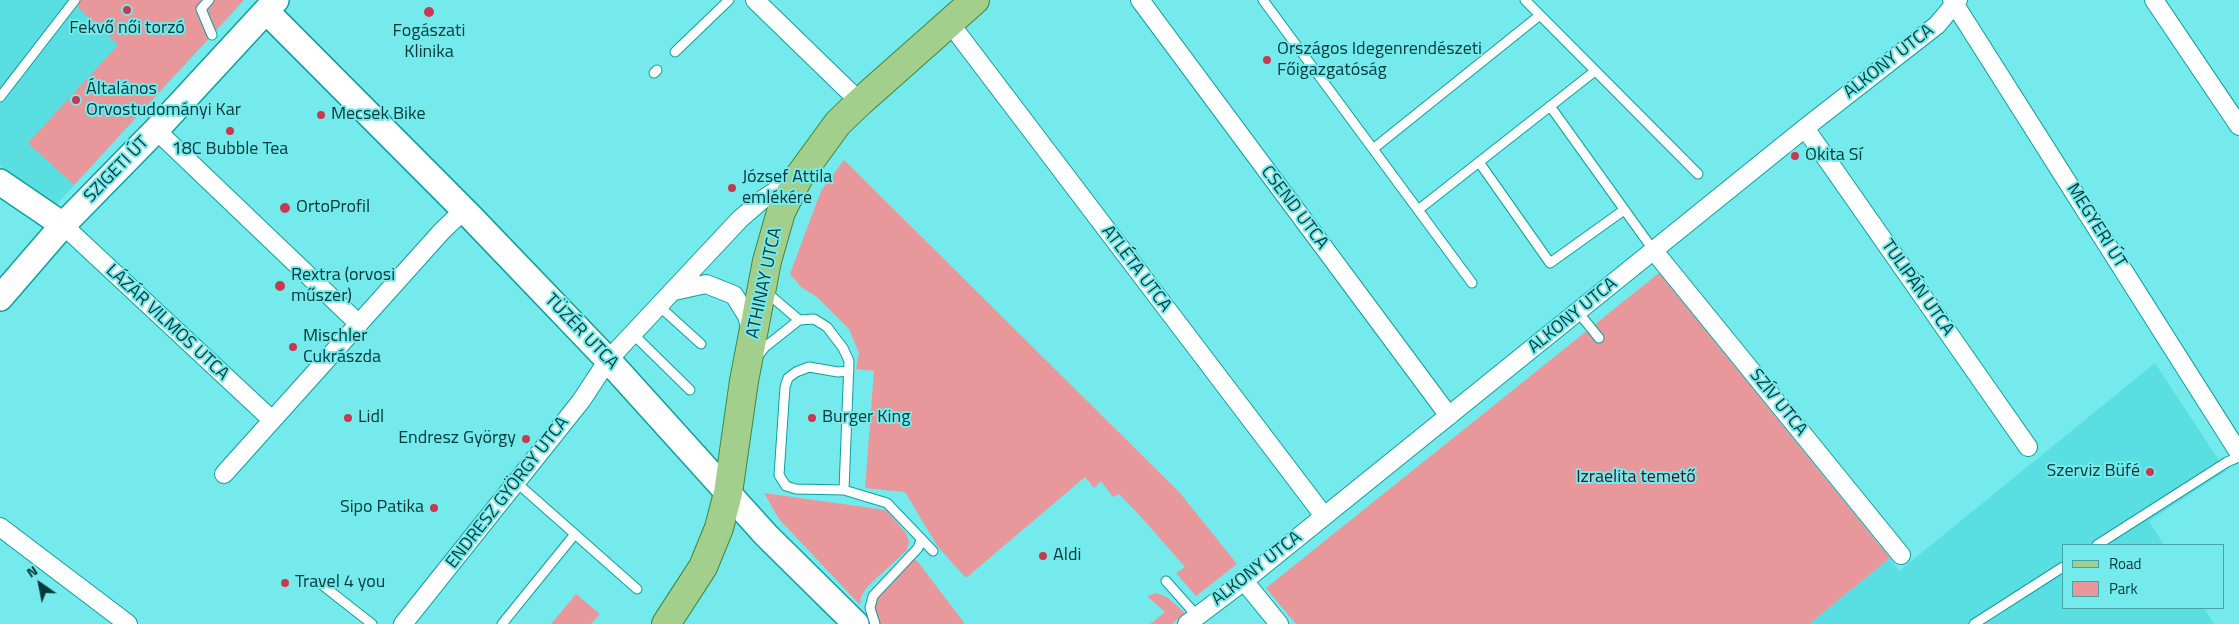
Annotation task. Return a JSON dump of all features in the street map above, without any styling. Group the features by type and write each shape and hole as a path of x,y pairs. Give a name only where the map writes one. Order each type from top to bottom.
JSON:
{"main road":[{"name":"ATHINAY UTCA","path":"666,624 703,567 720,528 728,493 744,381 762,288 778,222 800,175 833,130 860,102 975,0"}],"street":[{"name":"TÜZÉR UTCA","path":"288,0 293,24 301,45"},
{"path":"755,0 860,102"},
{"name":"CSEND UTCA","path":"1140,0 1449,416"},
{"path":"2154,0 2239,126"},
{"name":"ALKONY UTCA","path":"1192,620 1244,581 1805,128 1936,25 1955,1"},
{"name":"MEGYERI ÚT","path":"1955,1 2239,455"},
{"name":"TÜZÉR UTCA","path":"271,6 301,45 464,210 608,360 766,535 856,624"},
{"name":"SZIGETI ÚT","path":"0,298 63,225 156,130 271,6"},
{"name":"ATLÉTA UTCA","path":"949,22 1324,516"},
{"name":"TULIPÁN UTCA","path":"1805,128 2028,447"},
{"path":"156,130 359,324"},
{"name":"ENDRESZ GYÖRGY UTCA","path":"403,624 581,401 608,360 740,219 762,200 800,175"},
{"path":"0,182 63,225"},
{"path":"224,474 442,231 464,210"},
{"name":"LÁZÁR VILMOS UTCA","path":"63,225 272,420"},
{"name":"SZÍV UTCA","path":"1654,250 1901,555"},
{"path":"674,291 706,284 734,295 747,316 753,335"},
{"path":"0,527 128,624"},
{"path":"1244,581 1279,624"}],"lane":[{"path":"0,97 76,0"},
{"path":"210,0 201,9 212,35"},
{"path":"675,52 729,0"},
{"path":"1263,0 1472,283"},
{"path":"1525,0 1698,174"},
{"path":"1373,149 1540,15"},
{"path":"1418,210 1595,71"},
{"path":"1550,106 1654,250"},
{"path":"1479,162 1550,263 1624,210"},
{"path":"762,288 799,320"},
{"path":"659,306 700,344"},
{"path":"1578,312 1599,338"},
{"path":"744,381 765,347 799,320 814,319 827,327 849,361 844,490"},
{"path":"633,334 690,390"},
{"path":"849,371 838,372 809,368 796,372 788,378 785,387 779,475 786,486 796,489 844,490 887,503 933,551"},
{"path":"2099,544 2239,455"},
{"path":"517,483 638,590"},
{"path":"502,624 575,534"},
{"path":"875,624 870,608 873,596 918,548 921,540"},
{"path":"1974,624 2062,568"},
{"path":"1166,581 1192,620"},
{"path":"321,584 372,624"}],"shaded area":[{"name":"Általános Orvostudományi Kar","path":"0,0 244,0 56,205 0,166"},
{"path":"2155,363 2226,471 2149,521 2163,544 2062,544 2062,609 2205,609 2214,624 1809,624 1890,558 1899,571"}],"green space":[{"path":"75,0 244,0 74,185 28,143 118,45 73,3"},
{"path":"844,160 1180,493 1237,564 1196,596 1176,573 1185,567 1142,518 1119,494 1113,497 1101,481 1094,488 1085,477 966,578 938,547 905,492 865,488 874,371 856,369 859,353 849,329 817,297 801,287 790,274 821,191"},
{"name":"Izraelita temető","path":"1659,273 1890,558 1809,624 1296,624 1266,588"},
{"path":"764,493 886,510 906,533 909,542 907,550 867,587 861,597 860,605 779,519"},
{"path":"914,559 965,624 879,624 874,619 873,596 908,562"},
{"path":"1157,593 1168,598 1185,613 1172,624 1150,624 1165,612 1147,596"},
{"path":"576,594 600,614 591,624 551,624"}],"place":[{"name":"Fekvő női torzó","path":"127,10"},
{"name":"Fogászati Klinika","path":"429,12"},
{"name":"Országos Idegenrendészeti Főigazgatóság","path":"1267,60"},
{"name":"Általános Orvostudományi Kar","path":"76,100"},
{"name":"Mecsek Bike","path":"321,115"},
{"name":"18C Bubble Tea","path":"230,131"},
{"name":"Okita Sí","path":"1795,156"},
{"name":"József Attila emlékére","path":"732,188"},
{"name":"OrtoProfil","path":"285,208"},
{"name":"Rextra (orvosi műszer)","path":"280,286"},
{"name":"Mischler Cukrászda","path":"293,347"},
{"name":"Lidl","path":"348,418"},
{"name":"Burger King","path":"812,418"},
{"name":"Endresz György","path":"526,439"},
{"name":"Szerviz Büfé","path":"2150,472"},
{"name":"Sipo Patika","path":"434,508"},
{"name":"Aldi","path":"1043,556"},
{"name":"Travel 4 you","path":"285,583"}]}
